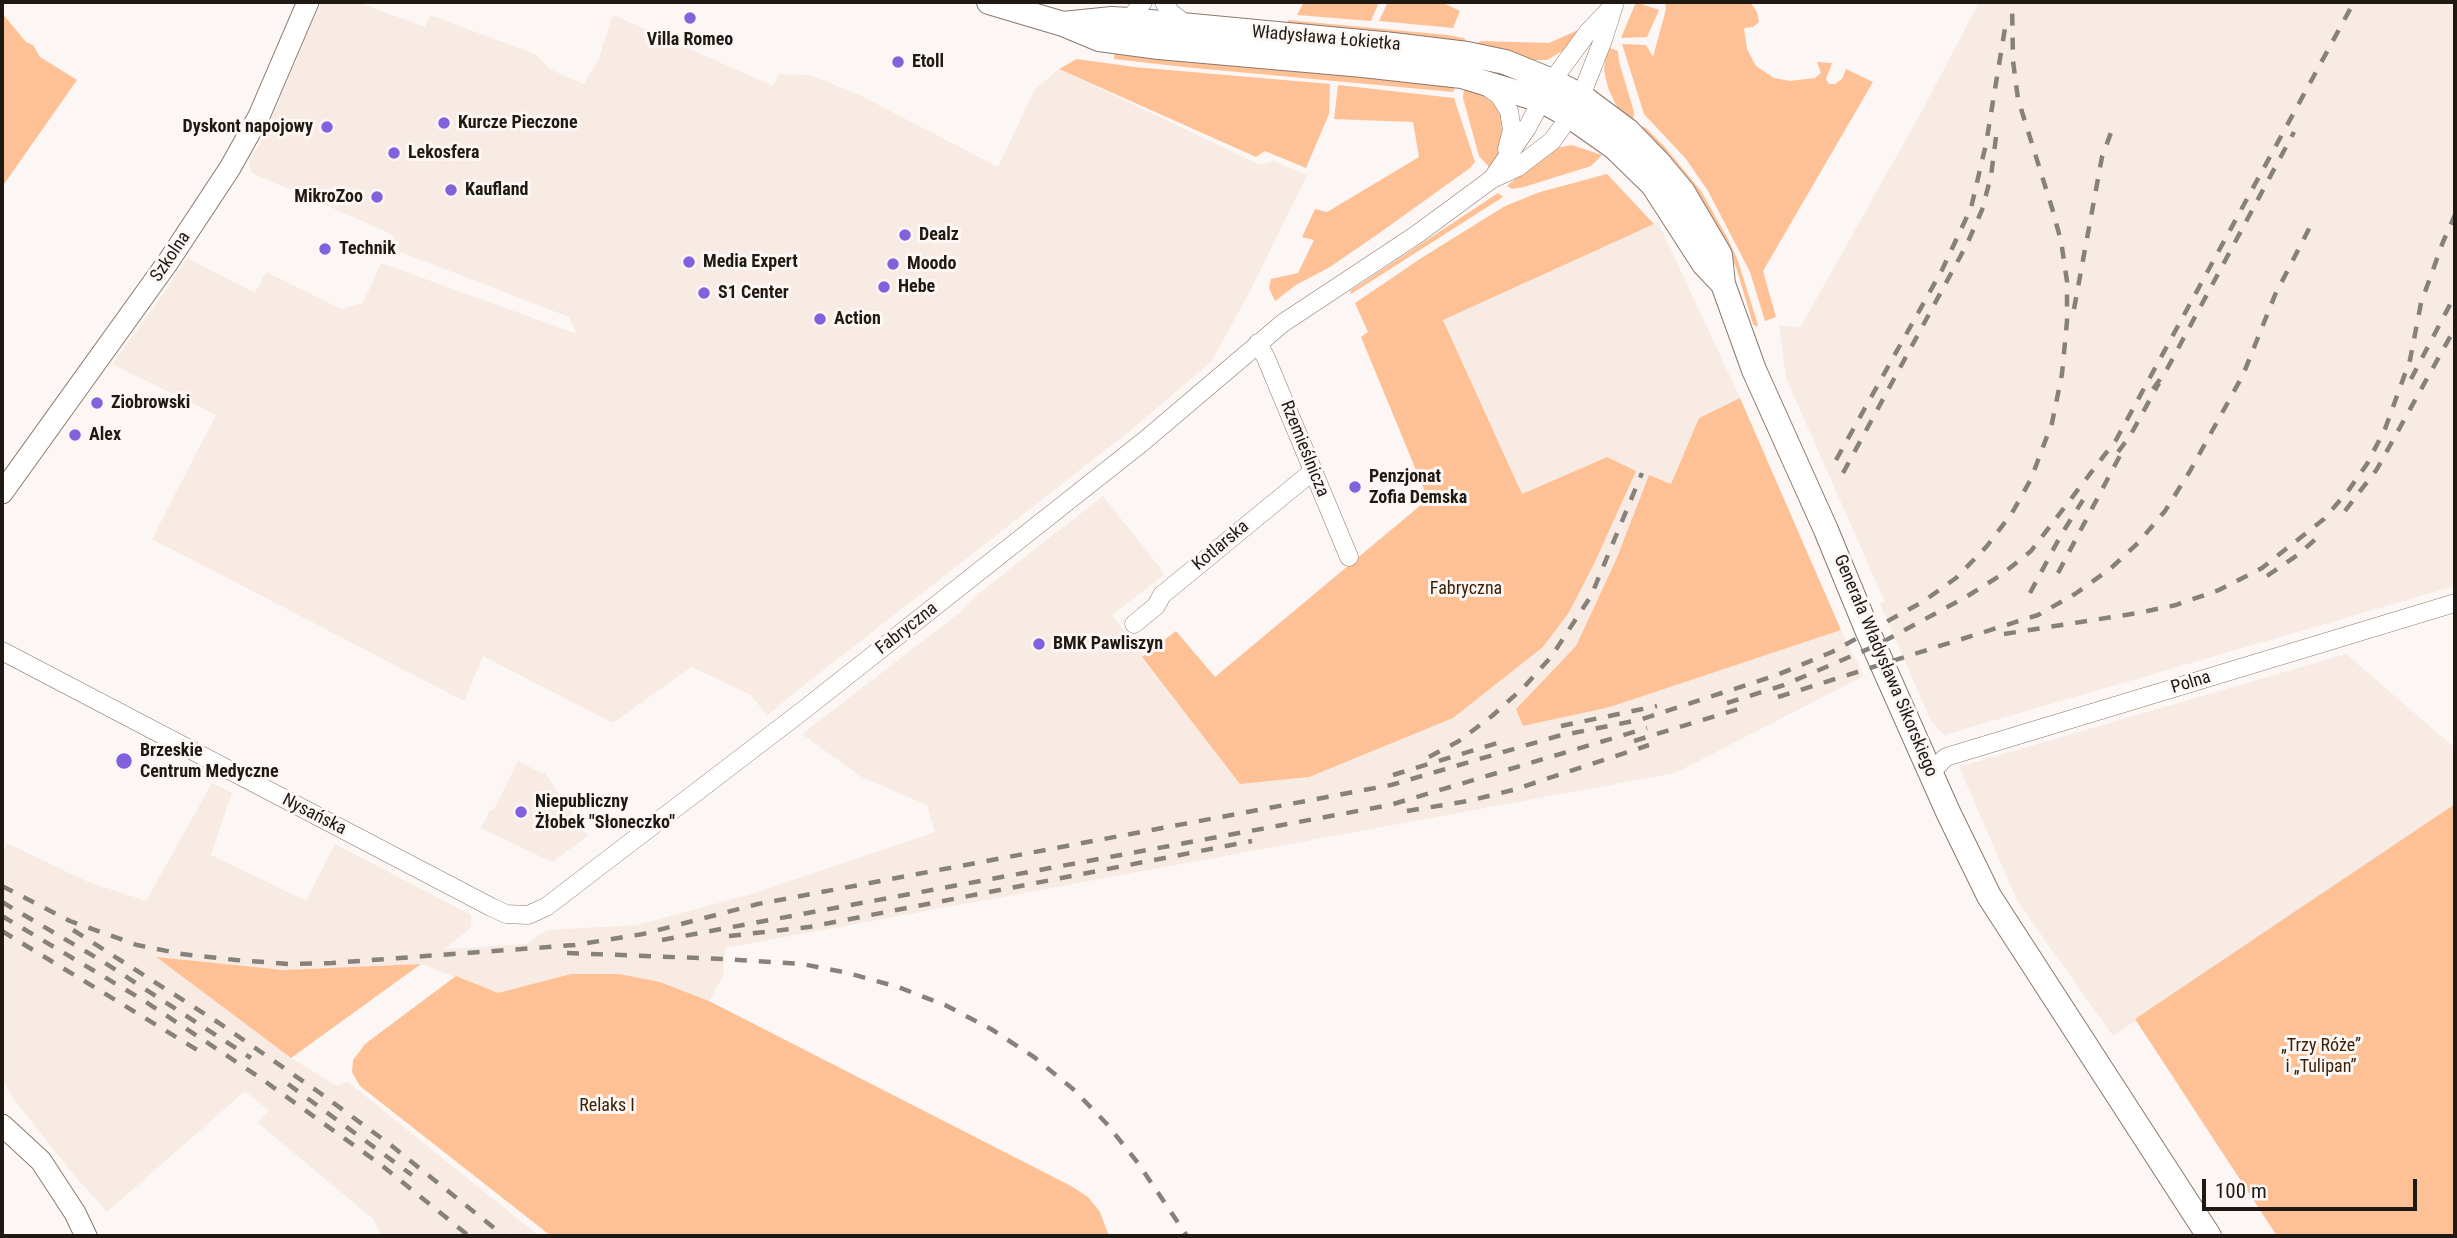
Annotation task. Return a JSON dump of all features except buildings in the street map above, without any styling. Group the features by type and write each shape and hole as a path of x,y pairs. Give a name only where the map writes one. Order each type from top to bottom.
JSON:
{"main road":[{"name":"Władysława Łokietka","path":"989,2 1063,23 1099,39 1121,43 1363,65 1546,90"},
{"name":"Władysława Łokietka","path":"1063,23 1111,19 1136,11 1188,26 1467,54 1505,62 1546,90 1576,106"},
{"name":"Generała Władysława Sikorskiego","path":"1576,106 1628,131 1658,162 1684,192 1720,256 1716,277 1754,370 1948,812 1989,896 2209,1236"}],"street":[{"name":"Szkolna","path":"2,493 168,262 230,168 259,116 308,2"},
{"path":"1164,2 1170,12 1188,26"},
{"name":"Fabryczna","path":"1492,178 1527,128 1546,90 1588,32 1614,4"},
{"name":"Fabryczna","path":"517,915 528,915 546,907 699,791 1133,449 1258,343 1416,235 1492,178 1518,167 1552,141 1576,106 1603,40 1614,4"},
{"name":"Fabryczna","path":"1478,80 1499,95 1509,111 1512,130 1504,160"},
{"name":"Rzemieślnicza","path":"1258,343 1349,557"},
{"name":"Kotlarska","path":"1134,624 1156,606 1162,595 1313,471"},
{"name":"Polna","path":"1931,772 1946,757 2455,603"},
{"name":"Nysańska","path":"2,652 491,907 517,915"},
{"path":"2,1125 41,1161 75,1213 86,1236"}],"shaded area":[{"path":"321,2 357,2 425,27 430,15 537,55 549,69 584,84 599,58 613,15 773,86 779,74 811,75 863,97 998,167 1035,89 1059,69 1260,165 1274,161 1307,175 1249,293 1211,362 1126,434 767,716 751,695 691,667 613,723 483,656 464,701 152,539 216,415 112,364 187,258 255,293 266,272 341,309 363,303 381,263 577,334 569,317 398,251 392,234 252,173 249,161 262,140"},
{"path":"1979,2 2455,2 2455,586 1944,735 1931,721 1880,604 1885,602 1786,378 1779,325 1800,328 1923,109"},
{"path":"1658,222 1740,398 1699,418 1671,484 1649,475 1616,560 1576,646 1516,709 1523,726 1610,707 1841,630 1864,676 1675,773 725,948 723,976 709,1001 660,982 571,974 498,993 421,964 283,970 157,958 291,1058 337,1086 348,1082 539,1236 381,1236 373,1219 257,1122 269,1111 245,1091 107,1212 12,1097 2,1078 2,850 4,851 7,843 86,881 146,901 212,783 232,793 211,855 306,901 335,844 471,915 471,928 444,949 526,944 547,930 637,925 755,893 935,832 927,805 860,776 802,734 962,611 978,594 1103,496 1165,574 1112,615 1143,654 1142,658 1240,783 1453,718 1543,647 1594,564 1607,457 1522,494 1443,319"},
{"path":"2346,654 2455,748 2455,804 2113,1036 2018,902 1959,767"},
{"path":"518,761 543,774 544,772 588,836 552,862 481,828 490,810 494,809"}],"green space":[{"path":"1304,2 1379,2 1371,21 1297,15"},
{"path":"1388,2 1441,2 1460,11 1453,28 1379,21"},
{"path":"1636,2 1659,10 1647,37 1621,38"},
{"path":"1665,2 1750,2 1757,12 1759,22 1753,27 1744,28 1747,49 1756,66 1774,78 1790,81 1815,78 1821,73 1817,62 1832,63 1826,79 1829,84 1835,84 1842,79 1846,69 1873,82 1763,271 1776,317 1765,321 1750,272 1708,191 1686,159 1644,114 1622,44 1646,45 1653,57 1666,9"},
{"path":"2,13 26,42 33,45 40,57 77,80 2,187"},
{"path":"1288,20 1447,35 1464,38 1467,42 1287,28"},
{"path":"1578,30 1566,49 1547,60 1533,60 1474,45 1481,41 1549,43"},
{"path":"1607,47 1618,51 1634,112 1633,121 1617,107 1608,88 1604,70"},
{"path":"1115,51 1457,84 1453,92 1184,67 1114,59"},
{"path":"1077,59 1134,67 1330,84 1329,114 1306,168 1265,151 1256,157 1059,69"},
{"path":"1338,85 1454,98 1475,162 1378,234 1275,301 1269,288 1271,279 1298,273 1314,240 1302,237 1315,209 1327,212 1419,157 1413,122 1334,119"},
{"path":"1464,87 1479,90 1500,109 1503,138 1500,151 1489,167 1479,156 1463,98"},
{"path":"1639,125 1646,128 1664,146 1701,191 1738,261 1757,327 1753,324 1728,249 1638,128"},
{"path":"1572,145 1602,155 1591,166 1524,187 1512,189 1507,186 1545,153"},
{"name":"Fabryczna","path":"1607,174 1654,224 1443,320 1522,494 1607,457 1636,471 1569,612 1543,647 1453,718 1309,777 1240,784 1142,657 1176,631 1215,677 1428,499 1361,337 1368,332 1355,303 1505,206 1540,192"},
{"path":"1498,193 1503,197 1351,294 1350,291"},
{"path":"1740,398 1841,630 1610,707 1523,726 1516,709 1576,646 1616,560 1649,475 1671,484 1699,418"},
{"name":"„Trzy Róże” i „Tulipan”","path":"2455,804 2455,1236 2277,1236 2135,1019"},
{"path":"156,957 283,970 421,964 291,1058"},
{"name":"Relaks I","path":"571,974 619,974 660,982 709,1001 1071,1186 1088,1197 1100,1212 1109,1236 551,1236 360,1086 352,1072 353,1060 365,1044 456,976 498,993"}],"railway":[{"path":"2,886 70,921 137,945 182,954 236,960 289,964 332,963 575,945 643,934 758,904 1391,785 1558,736 1639,720 1777,675 1832,652 1924,601 1956,578 1987,546 2012,513 2031,479 2052,423 2062,374 2067,321 2067,281 2061,241 2018,99 2013,61 2012,2"},
{"path":"1727,703 1784,685 1875,646 1966,597 2001,575 2031,551 2116,440 2354,2"},
{"path":"1836,460 1942,270 1971,208 1986,144 2005,28"},
{"path":"2074,309 2102,157 2113,127"},
{"path":"2153,389 2166,371 2294,132"},
{"path":"1843,473 1967,244 1982,210 1991,176 1996,137"},
{"path":"2004,634 2138,613 2176,605 2219,590 2262,568 2324,519 2367,464 2385,429 2410,360 2421,303 2455,215"},
{"path":"1778,697 2038,615 2075,594 2110,569 2138,543 2165,511 2190,471 2243,375 2275,295 2314,219"},
{"path":"2411,379 2455,295"},
{"path":"2345,511 2377,469 2455,328"},
{"path":"2118,452 2130,436 2159,383"},
{"path":"2058,573 2125,446"},
{"path":"1429,757 1459,741 1492,716 1524,687 1551,657 1591,596 1642,473"},
{"path":"2030,593 2083,500"},
{"path":"2267,576 2299,554 2320,535"},
{"path":"1561,726 1657,706"},
{"path":"1634,741 1745,707"},
{"path":"662,940 1390,805 1647,728"},
{"path":"1393,775 1504,741"},
{"path":"1407,811 1513,790 1649,745"},
{"path":"729,936 809,927 1252,841"},
{"path":"2,902 102,961 251,1058"},
{"path":"2,916 143,1000 259,1077 380,1164 469,1236"},
{"path":"73,930 219,1023 320,1093 392,1146 504,1236"},
{"path":"2,931 199,1051"},
{"path":"567,953 802,964 898,987 945,1005 991,1029 1034,1057 1073,1089 1106,1123 1138,1163 1187,1236"},
{"path":"288,1084 412,1175"}],"place":[{"name":"Villa Romeo","path":"690,18"},
{"name":"Etoll","path":"898,62"},
{"name":"Kurcze Pieczone","path":"444,123"},
{"name":"Dyskont napojowy","path":"327,127"},
{"name":"Lekosfera","path":"394,153"},
{"name":"Kaufland","path":"451,190"},
{"name":"MikroZoo","path":"377,197"},
{"name":"Dealz","path":"905,235"},
{"name":"Technik","path":"325,249"},
{"name":"Media Expert","path":"689,262"},
{"name":"Moodo","path":"893,264"},
{"name":"Hebe","path":"884,287"},
{"name":"S1 Center","path":"704,293"},
{"name":"Action","path":"820,319"},
{"name":"Ziobrowski","path":"97,403"},
{"name":"Alex","path":"75,435"},
{"name":"Penzjonat Zofia Demska","path":"1355,487"},
{"name":"BMK Pawliszyn","path":"1039,644"},
{"name":"Brzeskie Centrum Medyczne","path":"124,761"},
{"name":"Niepubliczny Żłobek \"Słoneczko\"","path":"521,812"}]}
